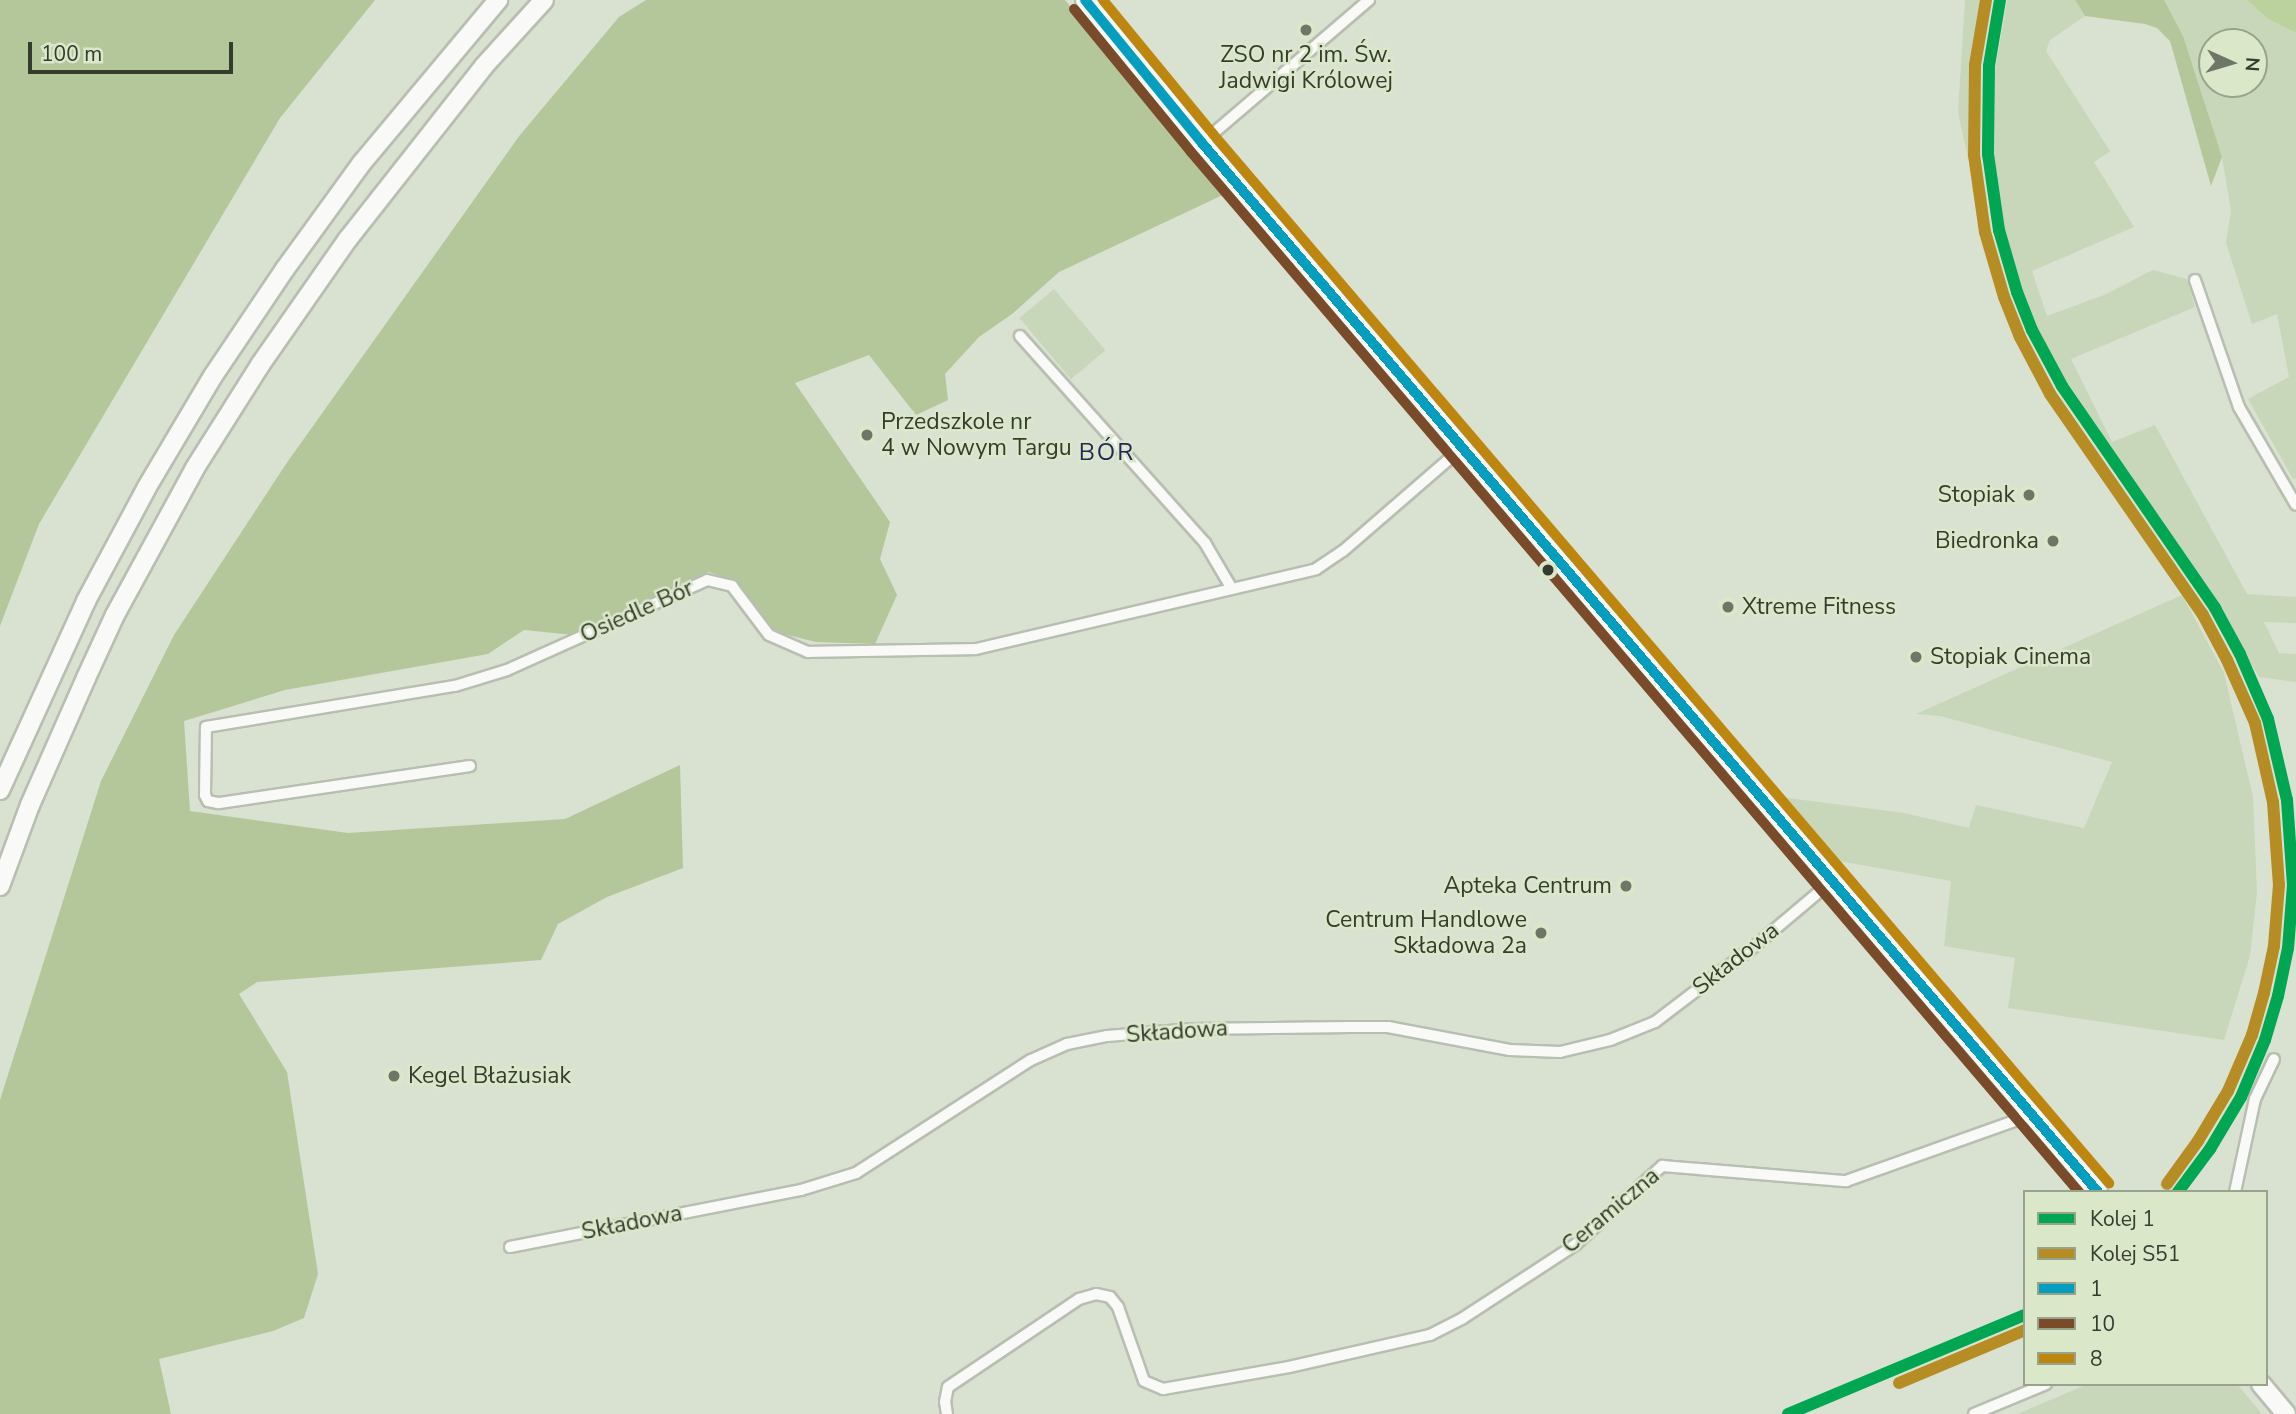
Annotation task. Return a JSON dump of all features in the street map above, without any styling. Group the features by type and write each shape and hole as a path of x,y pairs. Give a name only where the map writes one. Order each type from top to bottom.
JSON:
{"main road":[{"path":"0,790 58,660 110,555 213,376 285,269 361,164 498,0"},
{"path":"0,886 34,794 97,653 202,458 260,365 348,239 453,105 544,0"},
{"path":"1085,0 1202,143 2096,1190"},
{"path":"2263,1386 2286,1414"}],"street":[{"path":"1202,143 1369,0"},
{"path":"2195,280 2239,407 2296,505"},
{"path":"1020,335 1205,542 1232,589"},
{"name":"Osiedle Bór","path":"470,766 218,803 208,800 205,795 206,727 431,690 494,674 707,580 732,586 769,635 808,652 976,649 1316,569 1343,551 1462,447"},
{"name":"Składowa","path":"510,1247 801,1190 856,1173 1031,1060 1067,1044 1107,1036 1193,1029 1388,1027 1510,1050 1560,1052 1610,1040 1655,1022 1756,945 1832,881"},
{"path":"2235,1190 2255,1099 2274,1059"},
{"name":"Ceramiczna","path":"947,1414 945,1402 948,1387 1079,1299 1096,1294 1111,1297 1118,1307 1144,1381 1163,1389 1289,1367 1430,1335 1464,1318 1575,1245 1662,1166 1846,1181 2031,1115"},
{"path":"1974,1414 2041,1386"}],"shaded area":[{"path":"0,0 375,0 280,118 39,524 0,626"},
{"path":"646,0 1065,0 1225,194 1059,272 1012,314 979,337 945,374 948,400 916,415 869,355 795,383 890,522 880,559 897,595 875,644 816,642 776,632 736,582 709,572 574,635 524,630 488,654 285,690 184,721 190,811 348,833 565,819 680,765 683,868 607,897 558,924 541,960 257,982 239,994 287,1072 318,1274 304,1318 273,1331 159,1359 171,1414 0,1414 0,1100 101,781 174,635 286,464 520,135 619,17"},
{"path":"1965,0 1991,0 1980,54 1979,148 1988,209 1980,213 1958,112"},
{"path":"2007,0 2075,0 2085,16 2050,40 2046,51 2110,151 2094,162 2134,227 2032,271 2047,316 2104,295 2153,270 2187,279 2195,307 2071,359 2112,442 2155,425 2247,594 2296,597 2296,623 2264,622 2279,653 2296,654 2296,682 2259,677 2215,601 2057,367 2025,303 2006,238 1994,168 1992,89"},
{"path":"2075,0 2164,0 2183,36 2198,83 2198,98 2203,98 2222,157 2211,186 2170,41 2157,28 2145,24 2085,16"},
{"path":"2164,0 2247,0 2268,19 2296,33 2296,478 2293,479 2248,399 2289,377 2277,314 2252,324 2226,243 2231,211 2222,157 2200,98 2268,98 2268,28 2198,28 2198,92"},
{"path":"2247,0 2296,0 2296,33 2268,19"},
{"path":"1054,289 1105,350 1071,379 1020,318"},
{"path":"2182,595 2224,673 2253,797 2257,892 2250,956 2224,1040 2008,1008 2015,958 1944,946 1951,881 1839,861 1780,797 1904,813 1969,828 1976,805 2084,828 2112,762 1940,716 1916,714"},
{"path":"2083,1386 2239,1386 2262,1414 2017,1414"}],"rail line":[{"name":"S51","path":"1986,0 1975,65 1974,155 1985,232 2004,297 2020,337 2050,394 2203,615 2227,660 2255,723 2273,802 2279,885 2274,946 2264,993 2252,1035 2228,1091 2198,1141 2167,1184"},
{"name":"1","path":"2000,0 1989,66 1988,154 1999,230 2017,292 2032,330 2062,386 2215,608 2240,654 2268,719 2287,800 2293,885 2288,948 2278,996 2265,1040 2241,1097 2210,1149 2179,1190"},
{"name":"1","path":"1788,1414 2023,1316"},
{"name":"S51","path":"1899,1383 2023,1331"}],"transit line":[{"name":"1","path":"1085,0 1202,143 2096,1190"},
{"name":"8","path":"1103,0 1213,134 2109,1183"},
{"name":"10","path":"1074,9 1191,152 2077,1190"}],"place":[{"name":"ZSO nr 2 im. Św. Jadwigi Królowej","path":"1306,30"},
{"name":"Przedszkole nr 4 w Nowym Targu","path":"867,435"},
{"name":"Stopiak","path":"2029,495"},
{"name":"Biedronka","path":"2053,541"},
{"name":"Xtreme Fitness","path":"1728,607"},
{"name":"Stopiak Cinema","path":"1916,657"},
{"name":"Apteka Centrum","path":"1626,886"},
{"name":"Centrum Handlowe Składowa 2a","path":"1541,933"},
{"name":"Kegel Błażusiak","path":"394,1076"}],"district":[{"name":"BÓR","path":"1107,453"}]}
